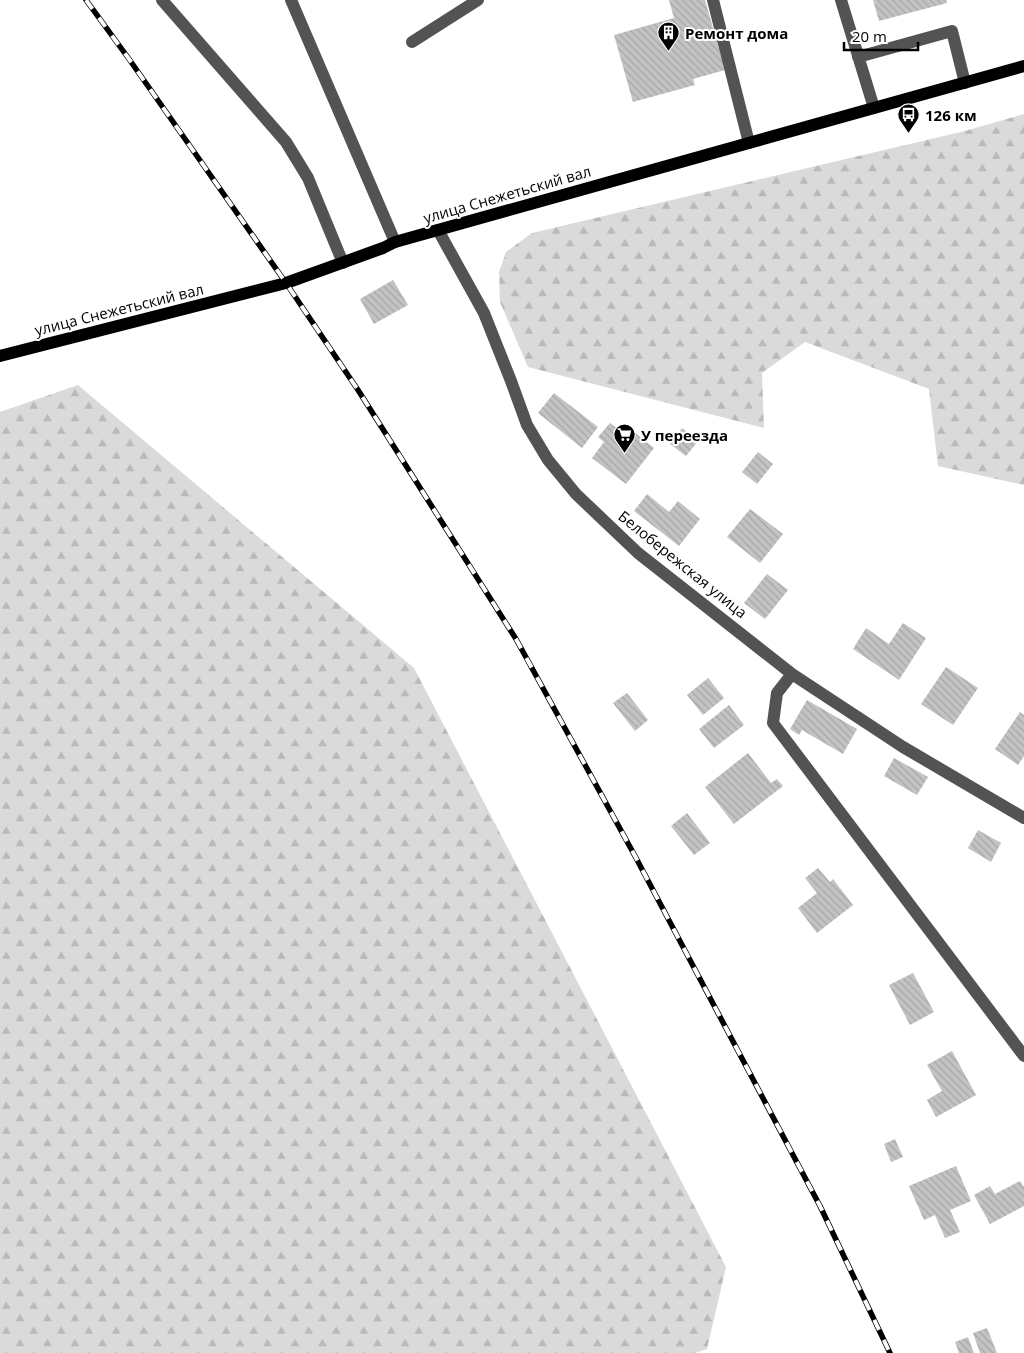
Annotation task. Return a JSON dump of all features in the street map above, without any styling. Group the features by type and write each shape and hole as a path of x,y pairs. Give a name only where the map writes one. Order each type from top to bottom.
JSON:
{"main road":[{"name":"улица Снежетьский вал","path":"0,356 286,283 395,242 1024,66"}],"street":[{"path":"162,0 286,142 308,178 343,263"},
{"path":"291,0 395,242"},
{"path":"412,42 478,0"},
{"path":"714,0 749,142"},
{"path":"841,0 874,108"},
{"path":"858,57 952,30 965,83"},
{"name":"Белобережская улица","path":"438,230 484,313 528,426 548,460 576,494 638,553 792,674 904,747 1024,818"},
{"path":"792,674 777,693 773,723 1024,1056"}],"green space":[{"path":"1024,114 1024,485 938,466 929,389 805,342 762,373 764,428 528,367 500,302 499,272 506,252 532,233 965,131"},
{"path":"78,385 414,668 726,1267 707,1349 695,1353 0,1353 0,412"}],"building":[{"name":"Ремонт дома","path":"669,0 705,0 725,70 693,79 695,85 633,102 614,35 674,18"},
{"path":"873,0 946,0 947,3 879,21"},
{"path":"393,280 408,305 374,324 360,299"},
{"path":"554,393 598,427 582,448 538,413"},
{"path":"610,423 619,430 624,424 654,448 626,484 592,458 604,442 598,437"},
{"path":"682,428 698,441 686,456 670,444"},
{"path":"758,452 773,464 757,484 742,472"},
{"path":"647,494 669,512 678,501 700,519 679,546 634,511"},
{"path":"750,509 783,534 760,563 727,537"},
{"path":"767,574 788,590 765,619 744,603"},
{"path":"903,623 926,638 899,680 853,649 866,628 889,644"},
{"path":"946,667 978,688 953,725 921,704"},
{"path":"708,678 724,698 703,715 687,695"},
{"path":"627,693 648,720 635,731 613,703"},
{"path":"807,700 857,729 843,754 802,730 799,735 790,729"},
{"path":"729,705 744,725 714,748 699,729"},
{"path":"1020,712 1024,715 1024,756 1018,765 995,749"},
{"path":"748,753 771,783 777,779 783,786 734,824 705,787"},
{"path":"894,758 928,777 917,795 884,776"},
{"path":"687,813 710,843 694,855 671,826"},
{"path":"978,830 1001,843 991,862 968,848"},
{"path":"818,868 830,882 833,879 853,905 817,933 798,908 817,893 805,878"},
{"path":"913,973 934,1012 910,1025 889,985"},
{"path":"952,1051 976,1095 936,1117 927,1100 942,1091 927,1065"},
{"path":"895,1139 903,1157 891,1162 884,1144"},
{"path":"956,1166 971,1201 950,1210 960,1232 945,1238 935,1215 924,1220 909,1186"},
{"path":"1020,1181 1024,1187 1024,1206 990,1224 974,1195 990,1186 995,1194"},
{"path":"987,1328 997,1353 980,1353 973,1333"},
{"path":"968,1337 974,1353 959,1353 955,1342"}],"railway":[{"path":"86,0 286,283 358,390 516,639 635,856 820,1206 890,1353"}],"place":[{"name":"Ремонт дома","path":"669,52"},
{"name":"126 км","path":"909,134"},
{"name":"У переезда","path":"625,454"}]}
